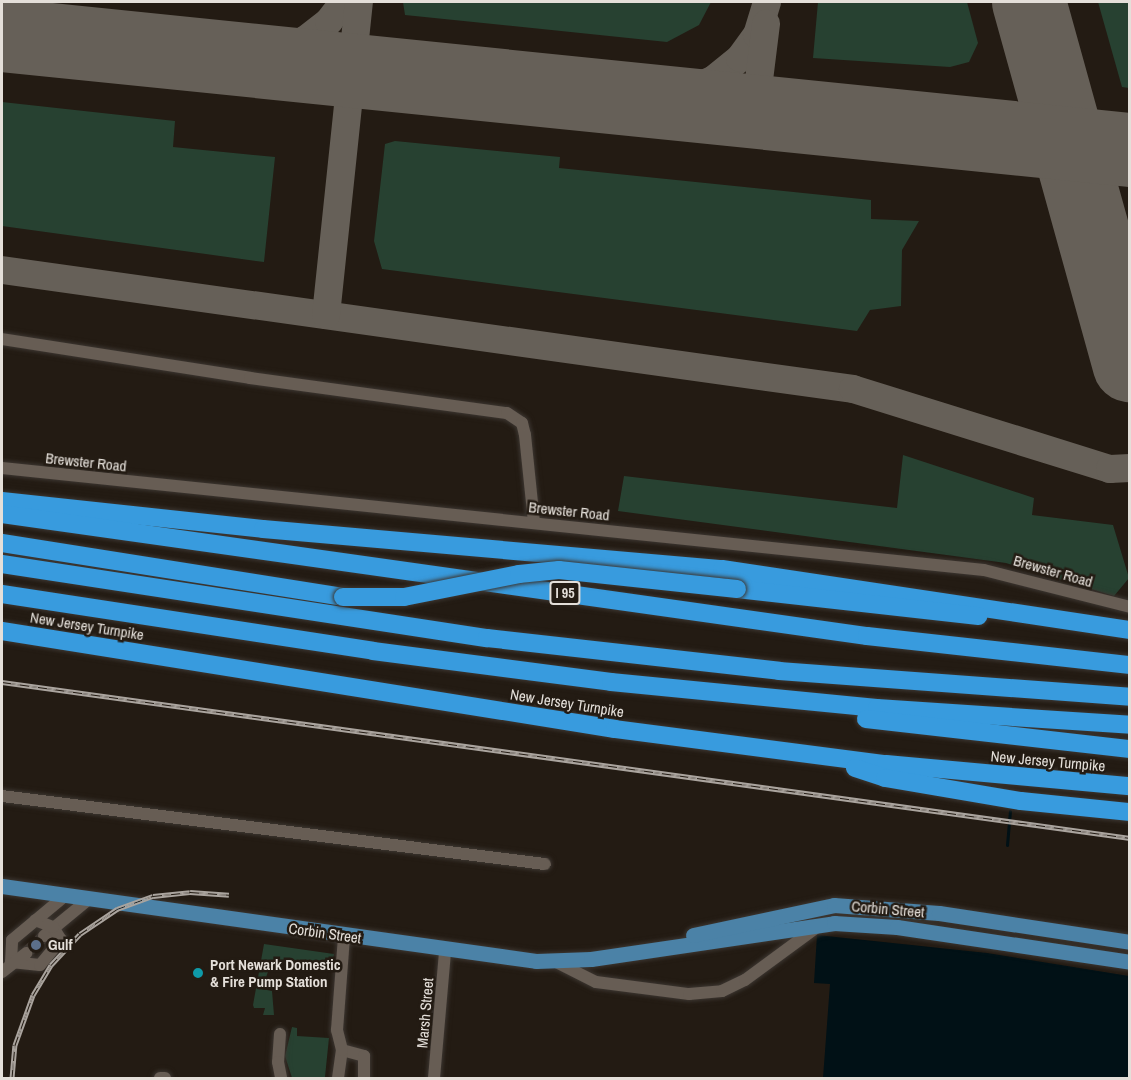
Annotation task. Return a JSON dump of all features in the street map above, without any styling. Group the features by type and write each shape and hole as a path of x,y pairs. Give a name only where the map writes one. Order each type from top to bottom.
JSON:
{"highway":[{"path":"2,501 274,530 722,569 1130,630"},
{"name":"I 95","path":"2,514 857,635 1130,665"},
{"path":"2,543 343,597 411,596 512,575 559,570 1130,630"},
{"path":"2,564 487,638 779,671 1130,698"},
{"name":"New Jersey Turnpike","path":"2,594 492,668 807,702 1130,725"},
{"name":"New Jersey Turnpike","path":"2,631 615,729 819,756 1130,786"},
{"path":"807,702 867,719 1130,749"},
{"path":"819,756 885,778 1031,803 1130,812"}],"main road":[{"name":"Corbin Street","path":"2,886 445,951 554,961 650,950 820,925 897,927 1130,962"},
{"name":"Corbin Street","path":"650,950 697,933 834,905 939,913 1130,942"}],"street":[{"path":"2,339 250,378 507,413 522,423 525,435 534,522"},
{"name":"Brewster Road","path":"2,468 1004,573 1130,607"},
{"path":"2,796 545,864"},
{"path":"11,962 12,939 66,895"},
{"path":"44,936 89,898"},
{"path":"11,962 40,965 61,940 53,927 34,920"},
{"path":"554,961 596,982 689,994 722,992 745,980 820,925"},
{"path":"338,1078 342,1050 337,1030 344,936"},
{"name":"Marsh Street","path":"434,1078 445,951"},
{"path":"2,972 11,962 26,953"},
{"path":"280,1034 278,1062 281,1078"},
{"path":"342,1050 364,1056 364,1078"},
{"path":"160,1078 165,1078"}],"green space":[{"path":"403,2 711,2 699,25 667,42 405,15"},
{"path":"818,2 967,2 978,43 969,62 950,67 813,58"},
{"path":"1098,2 1129,2 1129,88 1122,87"},
{"path":"2,102 175,121 173,147 275,157 264,262 2,226"},
{"path":"395,141 560,157 559,168 871,200 871,219 919,221 902,250 901,306 870,310 857,331 382,269 374,241 385,144"},
{"path":"903,455 1034,498 1032,515 1113,525 1129,578 1114,596 1006,563 618,511 624,476 897,508"},
{"path":"264,944 334,954 332,968 272,960 262,989 272,991 274,1015 263,1015 265,1008 254,1008 253,1005"},
{"path":"292,1027 297,1028 297,1036 329,1038 325,1077 329,1078 292,1078 285,1056"}],"shaded area":[{"path":"817,935 987,953 1129,976 1129,1078 823,1078 830,984 814,983"}],"waterway":[{"path":"1007,845 1010,811"}],"taxiway":[{"path":"212,57 273,54 305,40 329,21 344,2"},
{"path":"326,315 359,2"},
{"path":"625,99 655,99 682,93 713,80 740,58 757,35 767,2"},
{"path":"755,112 766,24"},
{"path":"2,270 853,389 1110,469 1130,468"}],"runway":[{"path":"1029,2 1130,365"},
{"path":"2,35 1130,150"}],"tunnel":[{"path":"26,953 44,936"}],"railway":[{"path":"2,682 1130,838"},
{"path":"12,1078 15,1045 33,995 51,965 80,934 117,909 153,896 190,892 229,895"}],"place":[{"name":"Gulf","path":"36,945"},
{"name":"Port Newark Domestic & Fire Pump Station","path":"198,973"}]}
